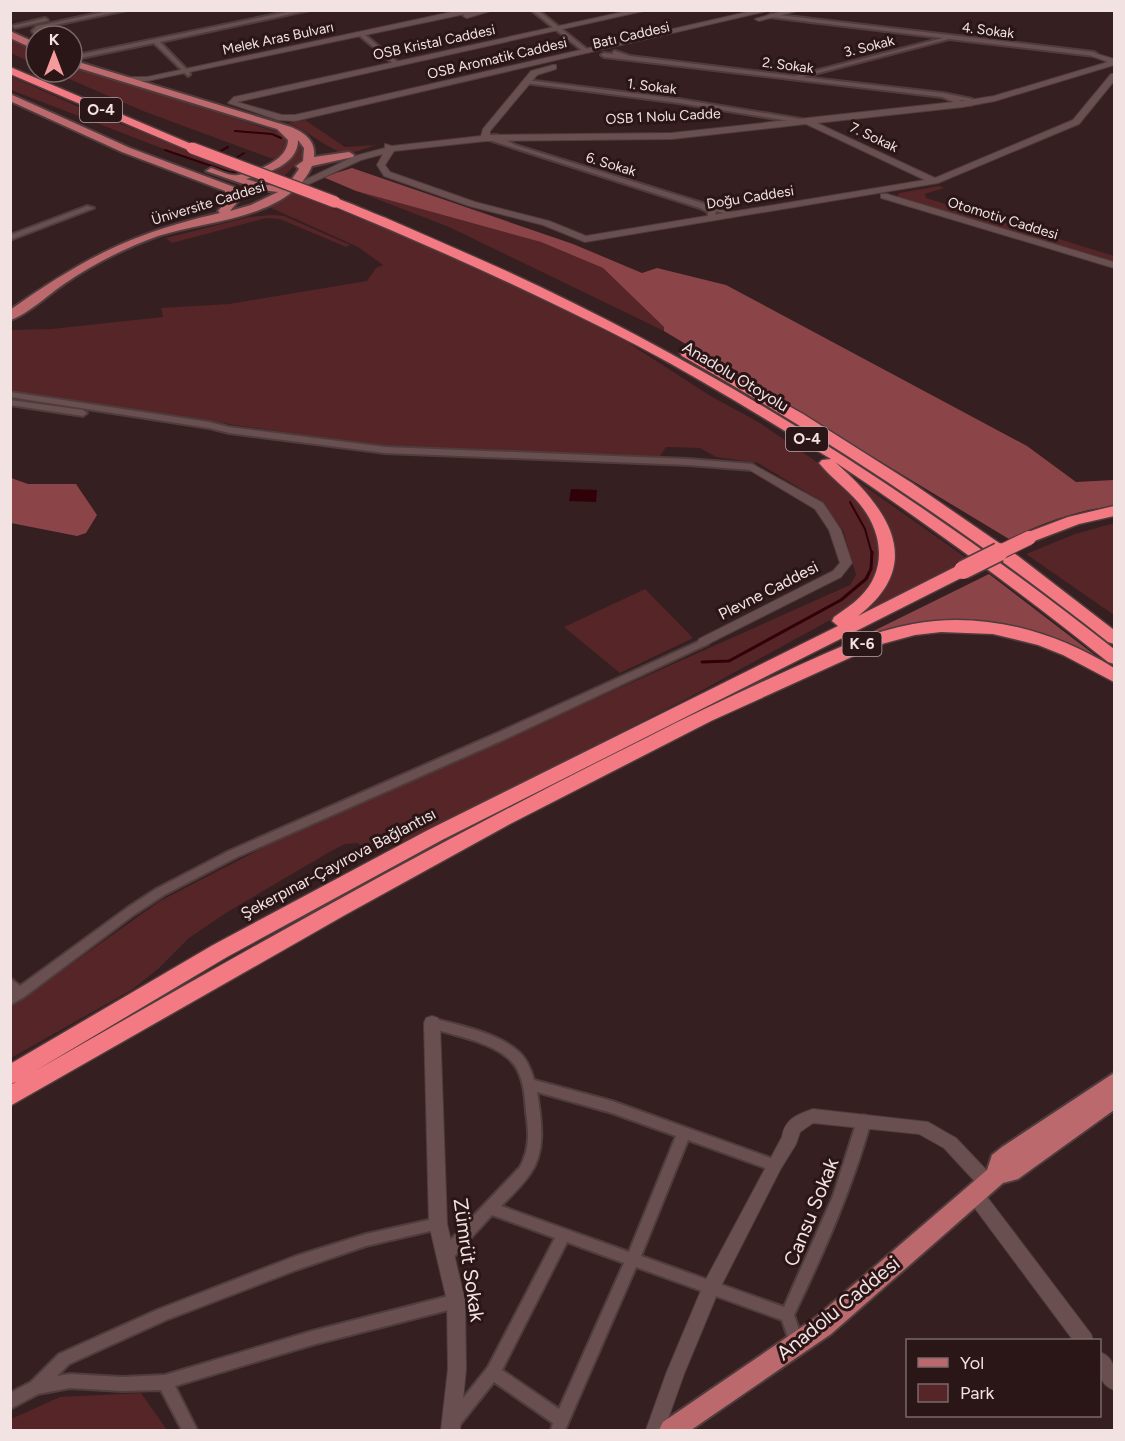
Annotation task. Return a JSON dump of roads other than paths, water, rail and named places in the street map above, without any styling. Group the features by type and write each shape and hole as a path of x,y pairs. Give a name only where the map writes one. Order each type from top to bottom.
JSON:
{"highway":[{"name":"O-4","path":"10,60 24,66"},
{"name":"O-4","path":"10,70 192,147 340,198"},
{"name":"O-4","path":"65,84 340,198"},
{"name":"Anadolu Otoyolu","path":"340,198 565,302 747,401 926,517 1114,658"},
{"name":"Anadolu Otoyolu","path":"340,198 492,256 663,340 780,407 948,514 1114,638"},
{"name":"K-6","path":"694,703 857,611 877,588 887,560 885,531 880,518 861,494 828,464 747,401"},
{"name":"K-6","path":"694,703 1074,520 1114,511"},
{"path":"948,514 1012,550 1114,621"},
{"name":"K-6","path":"1032,541 1114,518"},
{"name":"K-6","path":"623,756 967,573"},
{"name":"K-6","path":"623,756 755,691 855,647 916,629 963,626 1009,631 1064,648 1114,676"},
{"name":"Şekerpınar-Çayırova Bağlantısı","path":"10,1075 220,951 435,835 694,703"},
{"path":"10,1097 373,890 536,800 623,756"}],"main road":[{"path":"11,30 24,39"},
{"path":"84,62 121,78 289,130 304,140 310,148 307,163 297,170 285,189 224,211"},
{"path":"10,97 126,150 230,189 233,200 224,211"},
{"path":"268,123 290,127 333,152 349,155"},
{"path":"223,175 250,175 275,164 290,153 294,146 293,139 268,123"},
{"path":"77,126 138,144 264,188 285,189"},
{"name":"OSB 1 Nolu Cadde","path":"307,163 349,155"},
{"name":"Üniversite Caddesi","path":"10,316 76,270 119,248 172,228 246,210 285,189"},
{"name":"Üniversite Caddesi","path":"10,306 61,271 110,245 158,227 224,211"},
{"name":"Anadolu Caddesi","path":"986,1184 999,1162 1009,1154 1114,1082"},
{"name":"Anadolu Caddesi","path":"671,1431 797,1344 853,1301 986,1184 1011,1172 1114,1100"}],"street":[{"path":"11,30 93,10"},
{"path":"54,24 124,10"},
{"path":"84,57 307,10"},
{"name":"Melek Aras Bulvarı","path":"121,78 137,80 186,73 364,36 474,10"},
{"path":"364,36 491,10"},
{"path":"534,10 589,50"},
{"path":"543,10 562,29"},
{"name":"OSB Kristal Caddesi","path":"232,103 234,100 645,10"},
{"name":"Batı Caddesi","path":"491,136 493,124 534,73 769,14 798,10"},
{"name":"4. Sokak","path":"769,14 1094,54"},
{"name":"OSB Aromatik Caddesi","path":"232,103 281,118 295,118 589,50 769,14"},
{"path":"364,36 397,64"},
{"name":"3. Sokak","path":"792,77 952,38"},
{"path":"156,41 186,73 158,82 157,87 160,90"},
{"name":"2. Sokak","path":"615,53 629,58"},
{"path":"1094,54 1114,61"},
{"name":"2. Sokak","path":"604,55 943,95 970,102"},
{"name":"OSB 1 Nolu Cadde","path":"491,136 656,137 970,102 1114,61"},
{"path":"534,63 542,70"},
{"name":"Doğu Caddesi","path":"379,155 382,170 391,176 472,204 546,223 580,239 935,181 1073,124 1086,113 1114,76"},
{"name":"1. Sokak","path":"527,82 679,101 777,119"},
{"name":"2. Sokak","path":"943,95 959,102"},
{"name":"OSB 1 Nolu Cadde","path":"349,155 388,147 491,136 657,134 777,119 802,121 970,102"},
{"name":"7. Sokak","path":"802,121 935,181"},
{"name":"6. Sokak","path":"491,136 513,146 734,214"},
{"name":"6. Sokak","path":"491,136 513,146"},
{"path":"285,189 379,155 388,147"},
{"name":"Otomotiv Caddesi","path":"884,196 1114,265"},
{"path":"703,206 712,211 711,218"},
{"path":"10,238 90,208"},
{"path":"10,394 210,425 229,430 385,450 688,462 752,467"},
{"path":"10,402 207,432 229,430"},
{"name":"Plevne Caddesi","path":"704,642 837,574 846,563 835,530 819,506 752,467"},
{"path":"10,984 15,996 160,892 233,854 704,642"},
{"path":"432,1023 466,1033 508,1050 521,1063 529,1084 537,1138 532,1160 525,1171 445,1256"},
{"name":"Zümrüt Sokak","path":"432,1023 438,1224 456,1301 457,1369 451,1427"},
{"path":"529,1084 612,1107 774,1165"},
{"path":"654,1431 711,1287 774,1165 790,1139 792,1128 802,1120 813,1116 903,1124 933,1132 960,1152 986,1184 1083,1339"},
{"name":"Cansu Sokak","path":"787,1315 829,1228 856,1152 864,1121"},
{"path":"493,1372 560,1425 633,1259 684,1133"},
{"path":"490,1208 787,1315 797,1344"},
{"path":"10,1402 36,1387 64,1359 162,1315 296,1263 366,1240 438,1224"},
{"path":"451,1427 493,1372 564,1235"},
{"path":"36,1387 70,1381 122,1384 165,1382 312,1338 456,1301"},
{"path":"1101,1362 1114,1381"},
{"path":"165,1382 190,1431"}],"waterway":[{"path":"235,131 272,134 281,138"},
{"path":"217,153 228,147"},
{"path":"165,150 229,172 246,173"},
{"path":"233,160 244,153"},
{"path":"258,169 273,162"},
{"path":"850,502 865,529 872,554"},
{"path":"702,662 729,661 841,600 866,579 871,569 872,554"}]}
